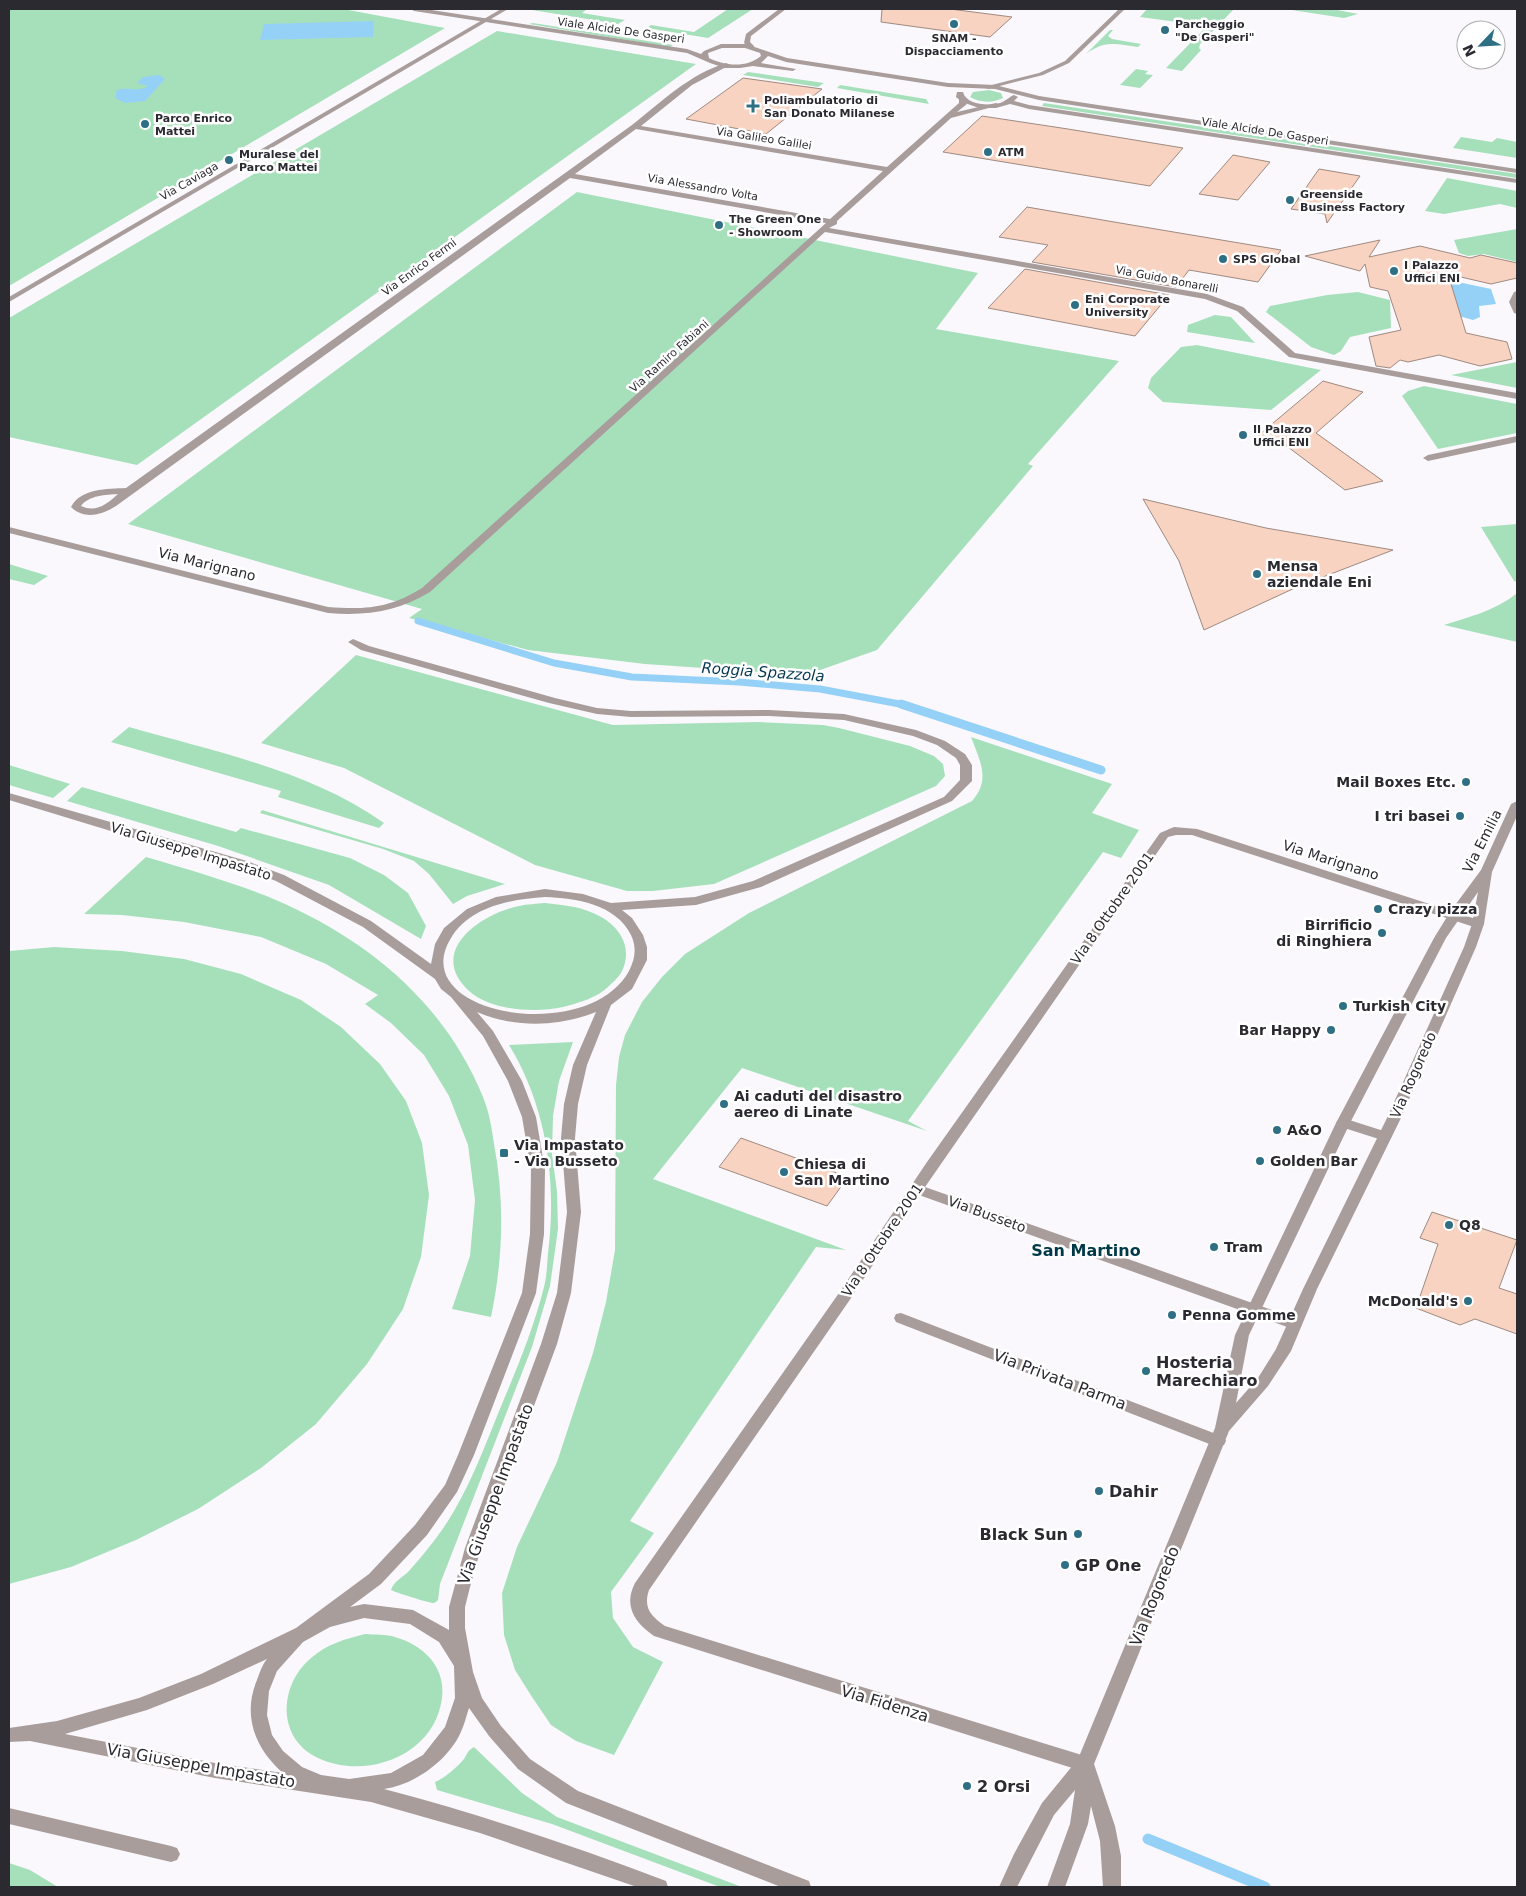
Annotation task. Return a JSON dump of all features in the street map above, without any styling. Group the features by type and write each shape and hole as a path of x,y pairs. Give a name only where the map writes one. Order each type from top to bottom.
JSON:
{"street":[{"name":"Viale Alcide De Gasperi","path":"414,9 686,51 714,63 726,65 751,64 961,96 974,104 998,105 1009,102 1028,107 1517,181"},
{"name":"Viale Alcide De Gasperi","path":"456,9 693,44"},
{"name":"Via Caviaga","path":"9,300 505,9"},
{"path":"752,47 746,40 749,33 783,9"},
{"path":"1002,86 1041,74 1067,62 1122,9"},
{"name":"Viale Alcide De Gasperi","path":"701,45 752,47 782,59 948,85 1002,86 1012,93 1517,171"},
{"path":"706,58 704,55 708,50 723,46"},
{"path":"751,64 764,58 766,55 763,51"},
{"name":"Via Enrico Fermi","path":"128,491 635,128 696,80 712,70 726,65"},
{"path":"859,79 868,72"},
{"name":"Viale Alcide De Gasperi","path":"961,96 966,90 977,87"},
{"path":"1009,102 1014,98 1012,93"},
{"name":"Via Ramiro Fabiani","path":"399,606 426,590 950,117 963,104 961,96"},
{"name":"Via Ramiro Fabiani","path":"950,117 998,105"},
{"name":"Via Galileo Galilei","path":"635,128 890,170"},
{"name":"Via Alessandro Volta","path":"568,175 834,222"},
{"name":"Via Guido Bonarelli","path":"824,230 1207,297 1240,309 1292,355 1311,360 1517,396"},
{"path":"1517,294 1512,302 1517,311"},
{"path":"1428,458 1517,439"},
{"name":"Via Marignano","path":"9,530 328,610 350,612 376,611 399,606"},
{"path":"353,642 365,648 506,688 597,711 631,714 769,713 844,717 916,733 941,743 961,756 966,765 966,781 960,790 948,799 757,884 696,901 609,907"},
{"name":"Via Giuseppe Impastato","path":"9,796 242,864 280,878 367,924 440,976"},
{"name":"Via Emilia","path":"1454,915 1487,871 1517,804"},
{"name":"Via Marignano","path":"1174,831 1193,831 1478,924"},
{"name":"Via 8 Ottobre 2001","path":"686,1641 660,1631 642,1618 637,1599 641,1588 844,1297 916,1188 1148,856 1164,835 1174,831"},
{"name":"Via Rogoredo","path":"1221,1435 1263,1382 1283,1351 1310,1289 1385,1136 1470,947 1478,924 1487,871"},
{"path":"556,894 584,898 609,907 633,928 640,940 641,953 638,967 630,982 607,1000 574,1014 535,1020 509,1018 486,1012 457,997 444,984 440,976 438,953 444,937 463,918 490,903 522,895 556,894"},
{"name":"Via Rogoredo","path":"1008,1887 1020,1860 1048,1809 1085,1764 1221,1435 1242,1335 1343,1123 1454,915"},
{"name":"Via Giuseppe Impastato","path":"9,1735 29,1734 100,1717 174,1693 250,1660 305,1632 355,1595 398,1556 421,1530 451,1488 466,1455 529,1293 537,1234 538,1170 529,1117 515,1081 496,1045 457,997"},
{"name":"Via Giuseppe Impastato","path":"607,1000 580,1065 571,1104 568,1138 574,1212 572,1245 564,1294 549,1344 473,1548 462,1586 458,1607 458,1628 464,1672 474,1700 495,1731 524,1764 572,1797 802,1887"},
{"path":"1343,1123 1385,1136"},
{"name":"Via Busseto","path":"916,1188 1255,1310"},
{"path":"1255,1310 1295,1324"},
{"name":"Via Privata Parma","path":"901,1318 1221,1435"},
{"path":"383,1611 403,1614 428,1624 443,1636 457,1653 464,1672 466,1690 461,1715 450,1736 432,1757 405,1774 380,1783 351,1787 325,1784 299,1776 284,1766 267,1745 259,1723 258,1701 265,1678 282,1651 305,1632 326,1620 354,1612 383,1611"},
{"name":"Via Fidenza","path":"686,1641 1085,1764"},
{"name":"Via Giuseppe Impastato","path":"29,1734 210,1770 259,1778 325,1784 394,1800 555,1849 659,1887"},
{"path":"1085,1764 1100,1803 1108,1834 1113,1870 1112,1887"},
{"name":"Via Rogoredo","path":"1056,1887 1079,1824 1085,1764"},
{"path":"9,1816 171,1854"}],"green space":[{"name":"Parco Enrico Mattei","path":"9,9 343,9 445,28 9,286"},
{"path":"587,9 582,13 625,20 618,24 532,10"},
{"path":"728,9 753,9 708,38 647,28 651,25 694,32"},
{"path":"1147,9 1234,9 1200,44 1199,48 1201,50 1182,71 1166,68 1207,26 1140,17"},
{"path":"1285,9 1332,9 1358,14 1344,18"},
{"path":"533,23 673,45 670,47 529,24"},
{"path":"1110,30 1113,30 1108,36 1112,39 1141,44 1138,47 1117,44 1105,45 1086,54"},
{"path":"497,31 696,64 137,465 9,437 9,318"},
{"path":"1136,69 1148,71 1145,74 1153,75 1140,88 1120,85"},
{"path":"748,72 824,83 818,87 743,75"},
{"path":"840,85 926,99 929,104 837,88"},
{"path":"989,90 1001,93 1003,98 986,102 970,97 973,92"},
{"path":"1044,103 1517,174 1517,178 1042,106"},
{"path":"1461,137 1492,142 1497,138 1517,142 1517,158 1453,148"},
{"path":"1447,178 1517,191 1517,208 1500,204 1444,214 1425,211"},
{"path":"577,192 978,273 936,329 1119,361 1028,464 1033,466 877,650 806,675 645,664 528,650 409,618 422,609 128,524"},
{"path":"1517,229 1517,262 1484,254 1468,256 1459,253 1454,240"},
{"path":"1358,292 1390,300 1391,328 1350,337 1341,351 1334,355 1311,347 1266,312 1270,306 1327,295"},
{"path":"1215,315 1231,317 1255,343 1187,332 1188,325"},
{"path":"1197,345 1321,370 1271,410 1163,402 1148,388 1151,378 1181,347"},
{"path":"1517,362 1517,388 1451,375"},
{"path":"1424,386 1517,404 1517,433 1438,449 1402,396 1408,391"},
{"path":"1517,524 1517,582 1514,581 1481,527"},
{"path":"9,564 48,576 34,585 9,579"},
{"path":"1517,593 1517,642 1444,625 1492,608"},
{"path":"356,655 613,725 758,722 823,725 839,728 910,746 934,756 943,764 945,776 936,786 714,884 653,891 627,891 535,865 344,768 261,743"},
{"path":"129,727 228,754 293,776 325,789 384,823 379,828 278,797 281,791 111,742"},
{"path":"971,737 1112,784 1092,813 1139,830 1121,858 1103,852 908,1121 927,1131 742,1068 653,1179 846,1250 816,1247 630,1521 654,1533 611,1592 613,1618 633,1647 663,1662 614,1755 576,1741 551,1725 515,1670 504,1635 502,1593 517,1547 557,1462 593,1353 606,1302 615,1250 616,1085 619,1057 625,1035 642,1002 662,977 685,954 749,913 972,801 981,786 982,770"},
{"path":"9,765 70,784 53,798 9,785"},
{"path":"82,787 236,832 241,828 350,858 384,875 408,893 426,926 421,939 329,885 218,846 67,801"},
{"path":"262,810 505,884 467,896 453,904 429,874 414,861 383,849 260,813"},
{"path":"146,857 251,890 285,904 348,938 403,981 427,1006 449,1034 467,1064 485,1102 489,1114 498,1166 501,1209 500,1252 491,1317 452,1309 470,1256 475,1200 468,1145 449,1096 424,1055 391,1023 365,1004 378,995 326,964 261,937 184,922 122,915 84,914"},
{"path":"545,903 582,909 602,917 617,930 625,945 626,954 625,963 618,977 604,991 593,997 575,1004 552,1009 514,1009 489,1003 469,991 457,976 453,962 456,949 464,936 475,926 504,910 522,905"},
{"path":"54,947 122,951 184,959 241,974 301,1000 341,1027 380,1064 406,1101 422,1143 429,1195 421,1257 403,1309 367,1364 316,1424 261,1468 198,1509 136,1540 71,1567 9,1584 9,951"},
{"path":"573,1042 559,1081 553,1116 552,1154 557,1191 558,1229 550,1286 532,1347 440,1584 438,1600 434,1603 427,1602 391,1590 394,1584 409,1571 439,1534 468,1485 525,1346 546,1279 551,1199 550,1172 546,1146 532,1094 522,1069 509,1045"},
{"path":"365,1634 388,1635 414,1645 423,1651 437,1668 443,1691 441,1704 434,1722 424,1738 410,1750 393,1759 375,1765 336,1764 318,1758 305,1749 295,1738 289,1725 288,1697 292,1683 300,1670 317,1653 343,1640"},
{"path":"474,1747 522,1793 557,1817 742,1887 720,1887 552,1824 437,1790 435,1782 454,1769"},
{"path":"9,1863 30,1870 58,1887 9,1887"}],"water":[{"path":"374,21 373,37 260,40 264,24"},
{"path":"159,75 165,79 145,101 125,103 115,98 117,90 143,88 148,86 137,83 143,77"},
{"path":"1458,282 1491,289 1496,304 1479,306 1480,317 1473,320 1448,313 1443,285"}],"building":[{"name":"SNAM - Dispacciamento","path":"882,9 950,9 1012,17 990,37 881,22"},
{"name":"Poliambulatorio di San Donato Milanese","path":"743,78 822,89 766,134 686,119"},
{"path":"982,116 1183,148 1150,186 943,152"},
{"path":"1233,155 1270,162 1238,200 1199,194"},
{"path":"1319,169 1360,176 1327,223 1325,214 1291,209"},
{"path":"1027,207 1281,250 1258,282 1189,270 1176,287 1032,262 1048,245 999,237"},
{"path":"1380,240 1369,257 1420,246 1470,258 1481,255 1517,263 1517,278 1491,284 1448,274 1466,333 1507,342 1512,359 1480,366 1439,355 1408,362 1400,360 1390,368 1376,366 1369,337 1401,330 1388,291 1370,287 1365,264 1360,271 1305,256"},
{"name":"Eni Corporate University","path":"1025,269 1169,295 1135,336 988,308"},
{"name":"II Palazzo Uffici ENI","path":"1323,381 1363,392 1316,433 1383,481 1345,490 1280,441 1253,440"},
{"name":"Mensa aziendale Eni","path":"1143,499 1266,528 1393,550 1297,587 1204,630 1179,561"},
{"name":"Chiesa di San Martino","path":"741,1138 848,1177 827,1206 719,1167"},
{"path":"1432,1212 1517,1240 1499,1288 1517,1294 1517,1334 1475,1319 1460,1325 1416,1308 1438,1244 1420,1238"}],"waterway":[{"name":"Roggia Spazzola","path":"418,621 554,663 632,677 739,682 820,689 903,705"},
{"name":"Roggia Spazzola","path":"903,705 1101,770"},
{"path":"1148,1839 1265,1887"}],"place":[{"name":"SNAM - Dispacciamento","path":"954,24"},
{"name":"Parcheggio \"De Gasperi\"","path":"1165,30"},
{"name":"Poliambulatorio di San Donato Milanese","path":"753,106"},
{"name":"Parco Enrico Mattei","path":"145,124"},
{"name":"ATM","path":"988,152"},
{"name":"Muralese del Parco Mattei","path":"229,160"},
{"name":"Greenside Business Factory","path":"1290,200"},
{"name":"The Green One - Showroom","path":"719,225"},
{"name":"SPS Global","path":"1223,259"},
{"name":"I Palazzo Uffici ENI","path":"1394,271"},
{"name":"Eni Corporate University","path":"1075,305"},
{"name":"II Palazzo Uffici ENI","path":"1243,435"},
{"name":"Mensa aziendale Eni","path":"1257,574"},
{"name":"Mail Boxes Etc.","path":"1466,782"},
{"name":"I tri basei","path":"1460,816"},
{"name":"Crazy pizza","path":"1378,909"},
{"name":"Birrificio di Ringhiera","path":"1382,933"},
{"name":"Turkish City","path":"1343,1006"},
{"name":"Bar Happy","path":"1331,1030"},
{"name":"Ai caduti del disastro aereo di Linate","path":"724,1104"},
{"name":"A&O","path":"1277,1130"},
{"name":"Via Impastato - Via Busseto","path":"504,1153"},
{"name":"Golden Bar","path":"1260,1161"},
{"name":"Chiesa di San Martino","path":"784,1172"},
{"name":"Q8","path":"1449,1225"},
{"name":"Tram","path":"1214,1247"},
{"name":"McDonald's","path":"1468,1301"},
{"name":"Penna Gomme","path":"1172,1315"},
{"name":"Hosteria Marechiaro","path":"1146,1371"},
{"name":"Dahir","path":"1099,1491"},
{"name":"Black Sun","path":"1078,1534"},
{"name":"GP One","path":"1065,1565"},
{"name":"2 Orsi","path":"967,1786"}],"district":[{"name":"San Martino","path":"1086,1250"}]}
